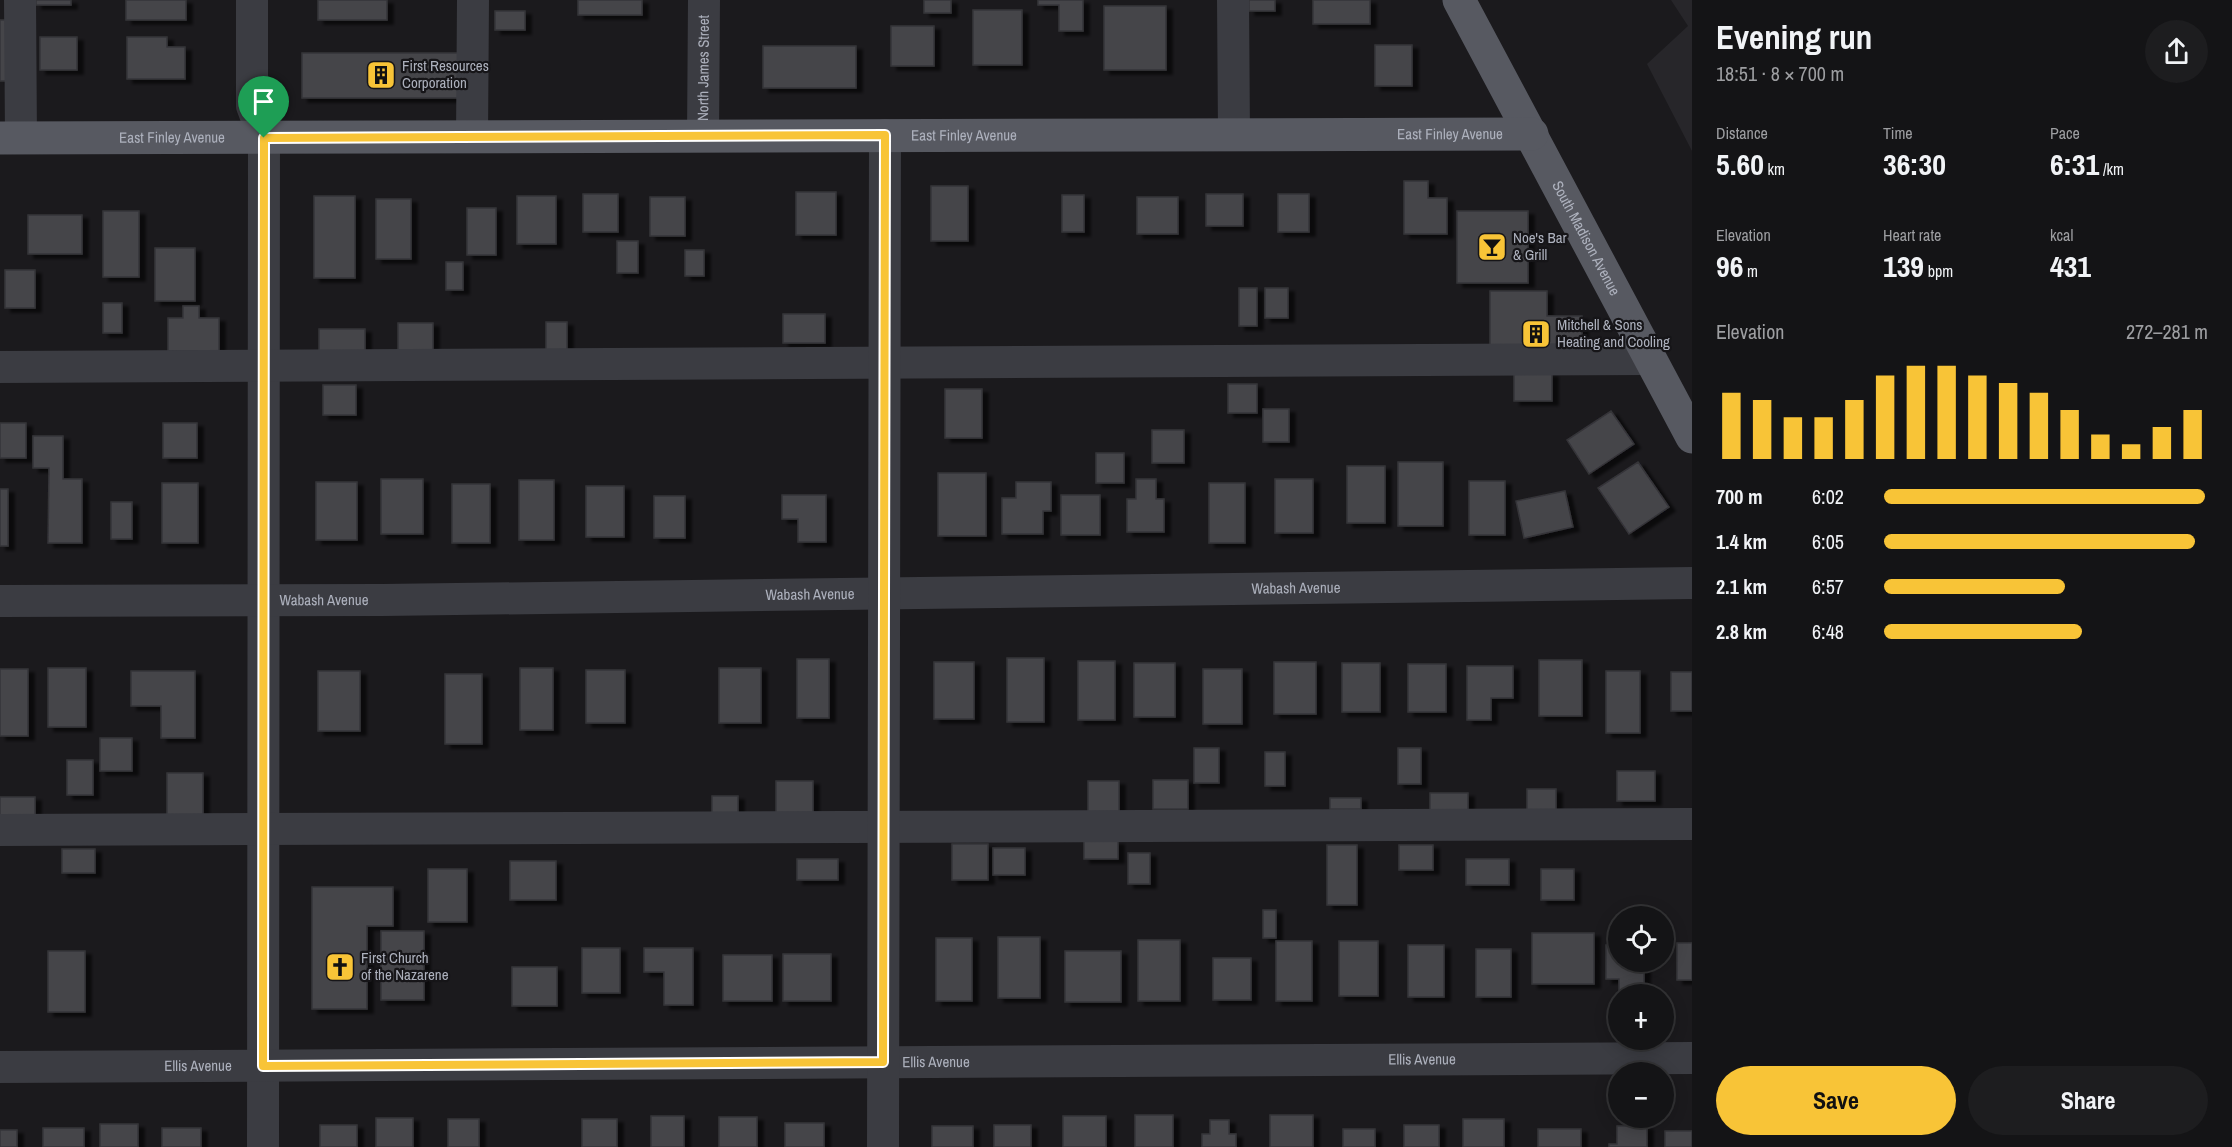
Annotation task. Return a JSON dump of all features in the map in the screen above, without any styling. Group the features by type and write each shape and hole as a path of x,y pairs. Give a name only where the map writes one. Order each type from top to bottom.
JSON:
{"main road":[{"name":"South Madison Avenue","path":"1459,0 1692,437"},
{"name":"East Finley Avenue","path":"10,138 1532,134"}],"street":[{"path":"10,138 20,0"},
{"path":"252,0 252,106 264,138 263,1147"},
{"path":"472,137 473,0"},
{"name":"North James Street","path":"703,136 704,0"},
{"path":"1233,0 1234,135"},
{"path":"883,1147 885,135"},
{"path":"0,367 1650,359"},
{"name":"Wabash Avenue","path":"0,601 264,600 1692,583"},
{"path":"0,830 1692,824"},
{"name":"Ellis Avenue","path":"0,1067 1692,1058"}],"shaded area":[{"path":"1671,0 1692,0 1692,151 1647,64 1688,26"}],"building":[{"path":"36,0 71,0 71,5 36,5"},
{"path":"126,0 186,0 186,20 126,20"},
{"path":"318,0 387,0 387,20 318,20"},
{"path":"578,0 642,0 642,15 578,15"},
{"path":"924,0 951,0 951,13 924,13"},
{"path":"1038,0 1083,0 1083,31 1059,31 1059,5 1038,5"},
{"path":"1249,0 1275,0 1275,11 1249,11"},
{"path":"1313,0 1370,0 1370,24 1313,24"},
{"path":"1104,6 1166,6 1166,70 1104,70"},
{"path":"973,10 1022,10 1022,65 973,65"},
{"path":"495,11 525,11 525,30 495,30"},
{"path":"0,20 14,20 14,81 0,81"},
{"path":"891,26 934,26 934,66 891,66"},
{"path":"40,37 77,37 77,70 40,70"},
{"path":"127,37 167,37 167,47 185,47 185,79 127,79"},
{"path":"1375,45 1412,45 1412,86 1375,86"},
{"path":"763,46 856,46 856,88 763,88"},
{"name":"First Resources Corporation","path":"302,53 460,53 460,98 302,98"},
{"path":"1404,181 1428,181 1428,198 1447,198 1447,234 1404,234"},
{"path":"931,186 968,186 968,241 931,241"},
{"path":"796,192 836,192 836,235 796,235"},
{"path":"583,194 618,194 618,232 583,232"},
{"path":"1206,194 1243,194 1243,226 1206,226"},
{"path":"1278,194 1309,194 1309,232 1278,232"},
{"path":"1062,195 1084,195 1084,232 1062,232"},
{"path":"314,196 355,196 355,278 314,278"},
{"path":"517,196 556,196 556,244 517,244"},
{"path":"650,197 685,197 685,236 650,236"},
{"path":"1137,197 1178,197 1178,234 1137,234"},
{"path":"376,199 411,199 411,259 376,259"},
{"path":"467,208 496,208 496,255 467,255"},
{"path":"103,211 139,211 139,277 103,277"},
{"name":"Noe's Bar & Grill","path":"1457,211 1528,211 1528,283 1457,283"},
{"path":"28,215 82,215 82,254 28,254"},
{"path":"617,241 638,241 638,273 617,273"},
{"path":"155,248 195,248 195,301 155,301"},
{"path":"685,250 704,250 704,276 685,276"},
{"path":"446,262 463,262 463,290 446,290"},
{"path":"5,270 35,270 35,308 5,308"},
{"path":"1239,288 1257,288 1257,326 1239,326"},
{"path":"1265,288 1288,288 1288,318 1265,318"},
{"name":"Mitchell & Sons Heating and Cooling","path":"1490,291 1547,291 1547,316 1582,316 1582,351 1490,352"},
{"path":"103,303 122,303 122,333 103,333"},
{"path":"183,306 199,306 199,318 219,318 219,351 168,351 168,318 183,318"},
{"path":"783,314 825,314 825,343 783,343"},
{"path":"546,322 567,322 567,351 546,351"},
{"path":"398,323 433,323 433,358 398,358"},
{"path":"319,329 365,329 365,357 319,357"},
{"path":"1514,373 1552,373 1552,401 1514,401"},
{"path":"1228,384 1257,384 1257,413 1228,413"},
{"path":"323,385 356,385 356,415 323,415"},
{"path":"945,389 982,389 982,438 945,438"},
{"path":"1263,409 1289,409 1289,442 1263,442"},
{"path":"1611,411 1634,444 1589,474 1567,440"},
{"path":"0,423 26,423 26,458 0,458"},
{"path":"163,423 197,423 197,458 163,458"},
{"path":"1152,430 1184,430 1184,463 1152,463"},
{"path":"33,436 63,436 63,479 82,479 82,543 48,543 49,468 33,468"},
{"path":"1096,453 1124,453 1124,483 1096,483"},
{"path":"1398,462 1443,462 1443,526 1398,526"},
{"path":"1638,462 1669,507 1629,534 1598,488"},
{"path":"1347,466 1385,466 1385,523 1347,523"},
{"path":"938,473 986,473 986,536 938,536"},
{"path":"381,479 423,479 423,534 381,534"},
{"path":"1136,479 1156,479 1156,499 1164,499 1164,532 1127,532 1127,499 1136,499"},
{"path":"1275,479 1313,479 1313,533 1275,533"},
{"path":"519,480 554,480 554,540 519,540"},
{"path":"1469,481 1505,481 1505,535 1469,535"},
{"path":"316,482 357,482 357,540 316,540"},
{"path":"1016,482 1051,482 1051,511 1043,511 1043,534 1002,534 1002,498 1016,498"},
{"path":"162,483 198,483 198,543 162,543"},
{"path":"1209,483 1245,483 1245,543 1209,543"},
{"path":"452,484 490,484 490,543 452,543"},
{"path":"586,486 624,486 624,537 586,537"},
{"path":"0,489 8,489 8,546 0,546"},
{"path":"1565,491 1573,527 1524,538 1516,501"},
{"path":"782,495 826,495 826,542 798,542 798,519 782,519"},
{"path":"1061,495 1100,495 1100,535 1061,535"},
{"path":"654,496 685,496 685,538 654,538"},
{"path":"111,502 132,502 132,539 111,539"},
{"path":"1007,658 1044,658 1044,722 1007,722"},
{"path":"797,659 829,659 829,718 797,718"},
{"path":"1539,660 1582,660 1582,716 1539,716"},
{"path":"1078,661 1115,661 1115,720 1078,720"},
{"path":"934,662 974,662 974,719 934,719"},
{"path":"1274,662 1316,662 1316,714 1274,714"},
{"path":"1134,663 1175,663 1175,717 1134,717"},
{"path":"1342,663 1380,663 1380,712 1342,712"},
{"path":"1408,664 1446,664 1446,712 1408,712"},
{"path":"1467,666 1513,666 1513,698 1491,698 1491,720 1467,720"},
{"path":"48,668 86,668 86,727 48,727"},
{"path":"520,668 553,668 553,730 520,730"},
{"path":"719,668 761,668 761,723 719,723"},
{"path":"0,669 28,669 28,736 0,736"},
{"path":"1203,669 1242,669 1242,724 1203,724"},
{"path":"586,670 625,670 625,723 586,723"},
{"path":"131,671 195,671 195,738 161,738 161,706 131,706"},
{"path":"318,671 360,671 360,731 318,731"},
{"path":"1606,671 1640,671 1640,733 1606,733"},
{"path":"1671,672 1692,672 1692,711 1671,711"},
{"path":"445,674 482,674 482,744 445,744"},
{"path":"100,738 132,738 132,771 100,771"},
{"path":"1194,748 1219,748 1219,783 1194,783"},
{"path":"1398,748 1421,748 1421,784 1398,784"},
{"path":"1265,752 1285,752 1285,786 1265,786"},
{"path":"67,760 93,760 93,795 67,795"},
{"path":"1617,771 1655,771 1655,801 1617,801"},
{"path":"167,773 203,773 203,821 167,821"},
{"path":"1153,780 1188,780 1188,809 1153,809"},
{"path":"776,781 813,781 813,817 776,817"},
{"path":"1088,781 1119,781 1119,817 1088,817"},
{"path":"1527,789 1556,789 1556,811 1527,811"},
{"path":"1430,793 1468,793 1468,816 1430,816"},
{"path":"712,796 738,796 738,816 712,816"},
{"path":"0,797 35,797 35,822 0,822"},
{"path":"1330,798 1361,798 1361,809 1330,809"},
{"path":"1084,841 1118,841 1118,859 1084,859"},
{"path":"952,844 988,844 988,880 952,880"},
{"path":"1327,845 1357,845 1357,905 1327,905"},
{"path":"1399,845 1433,845 1433,870 1399,870"},
{"path":"993,848 1025,848 1025,875 993,875"},
{"path":"62,849 95,849 95,873 62,873"},
{"path":"1128,853 1150,853 1150,884 1128,884"},
{"path":"797,859 838,859 838,880 797,880"},
{"path":"1466,859 1509,859 1509,885 1466,885"},
{"path":"510,861 556,861 556,900 510,900"},
{"path":"428,869 467,869 467,922 428,922"},
{"path":"1541,869 1574,869 1574,900 1541,900"},
{"name":"First Church of the Nazarene","path":"312,887 393,887 393,926 367,926 367,1009 312,1009"},
{"path":"1263,910 1276,910 1276,938 1263,938"},
{"path":"381,931 424,931 424,1000 381,1000"},
{"path":"1532,933 1594,933 1594,984 1532,984"},
{"path":"998,937 1040,937 1040,998 998,998"},
{"path":"936,938 972,938 972,1001 936,1001"},
{"path":"1138,940 1180,940 1180,1001 1138,1001"},
{"path":"1276,941 1312,941 1312,1001 1276,1001"},
{"path":"1339,941 1378,941 1378,996 1339,996"},
{"path":"1677,943 1692,943 1692,980 1677,980"},
{"path":"1408,945 1444,945 1444,997 1408,997"},
{"path":"1606,945 1608,945 1608,972 1644,972 1644,984 1619,984 1619,979 1606,979"},
{"path":"582,948 620,948 620,993 582,993"},
{"path":"644,948 693,948 693,1005 664,1005 664,972 644,972"},
{"path":"1476,949 1511,949 1511,997 1476,997"},
{"path":"48,951 85,951 85,1012 48,1012"},
{"path":"1065,951 1121,951 1121,1002 1065,1002"},
{"path":"783,954 831,954 831,1001 783,1001"},
{"path":"723,955 772,955 772,1001 723,1001"},
{"path":"1213,958 1251,958 1251,1000 1213,1000"},
{"path":"512,967 557,967 557,1006 512,1006"},
{"path":"1135,1115 1173,1115 1173,1147 1135,1147"},
{"path":"1270,1115 1313,1115 1313,1147 1270,1147"},
{"path":"651,1116 684,1116 684,1147 651,1147"},
{"path":"1063,1116 1106,1116 1106,1147 1063,1147"},
{"path":"719,1117 757,1117 757,1147 719,1147"},
{"path":"376,1118 413,1118 413,1147 376,1147"},
{"path":"448,1119 479,1119 479,1147 448,1147"},
{"path":"582,1119 617,1119 617,1147 582,1147"},
{"path":"1463,1119 1504,1119 1504,1147 1463,1147"},
{"path":"1210,1120 1229,1120 1229,1134 1236,1134 1236,1147 1202,1147 1202,1134 1210,1134"},
{"path":"785,1123 824,1123 824,1147 785,1147"},
{"path":"100,1124 138,1124 138,1147 100,1147"},
{"path":"320,1125 357,1125 357,1147 320,1147"},
{"path":"994,1125 1031,1125 1031,1147 994,1147"},
{"path":"1404,1125 1439,1125 1439,1147 1404,1147"},
{"path":"932,1126 973,1126 973,1147 932,1147"},
{"path":"43,1128 84,1128 84,1147 43,1147"},
{"path":"162,1128 201,1128 201,1147 162,1147"},
{"path":"1617,1128 1647,1128 1647,1147 1609,1147 1609,1144 1617,1144"},
{"path":"1343,1129 1375,1129 1375,1147 1343,1147"},
{"path":"1538,1129 1581,1129 1581,1147 1538,1147"},
{"path":"0,1130 17,1130 17,1147 0,1147"},
{"path":"1665,1131 1692,1131 1692,1147 1665,1147"}],"place":[{"name":"First Resources Corporation","path":"381,75"},
{"name":"Noe's Bar & Grill","path":"1492,247"},
{"name":"Mitchell & Sons Heating and Cooling","path":"1536,334"},
{"name":"First Church of the Nazarene","path":"340,967"}],"route":[{"path":"885,135 883,1062 263,1066 264,138 885,135"}]}
